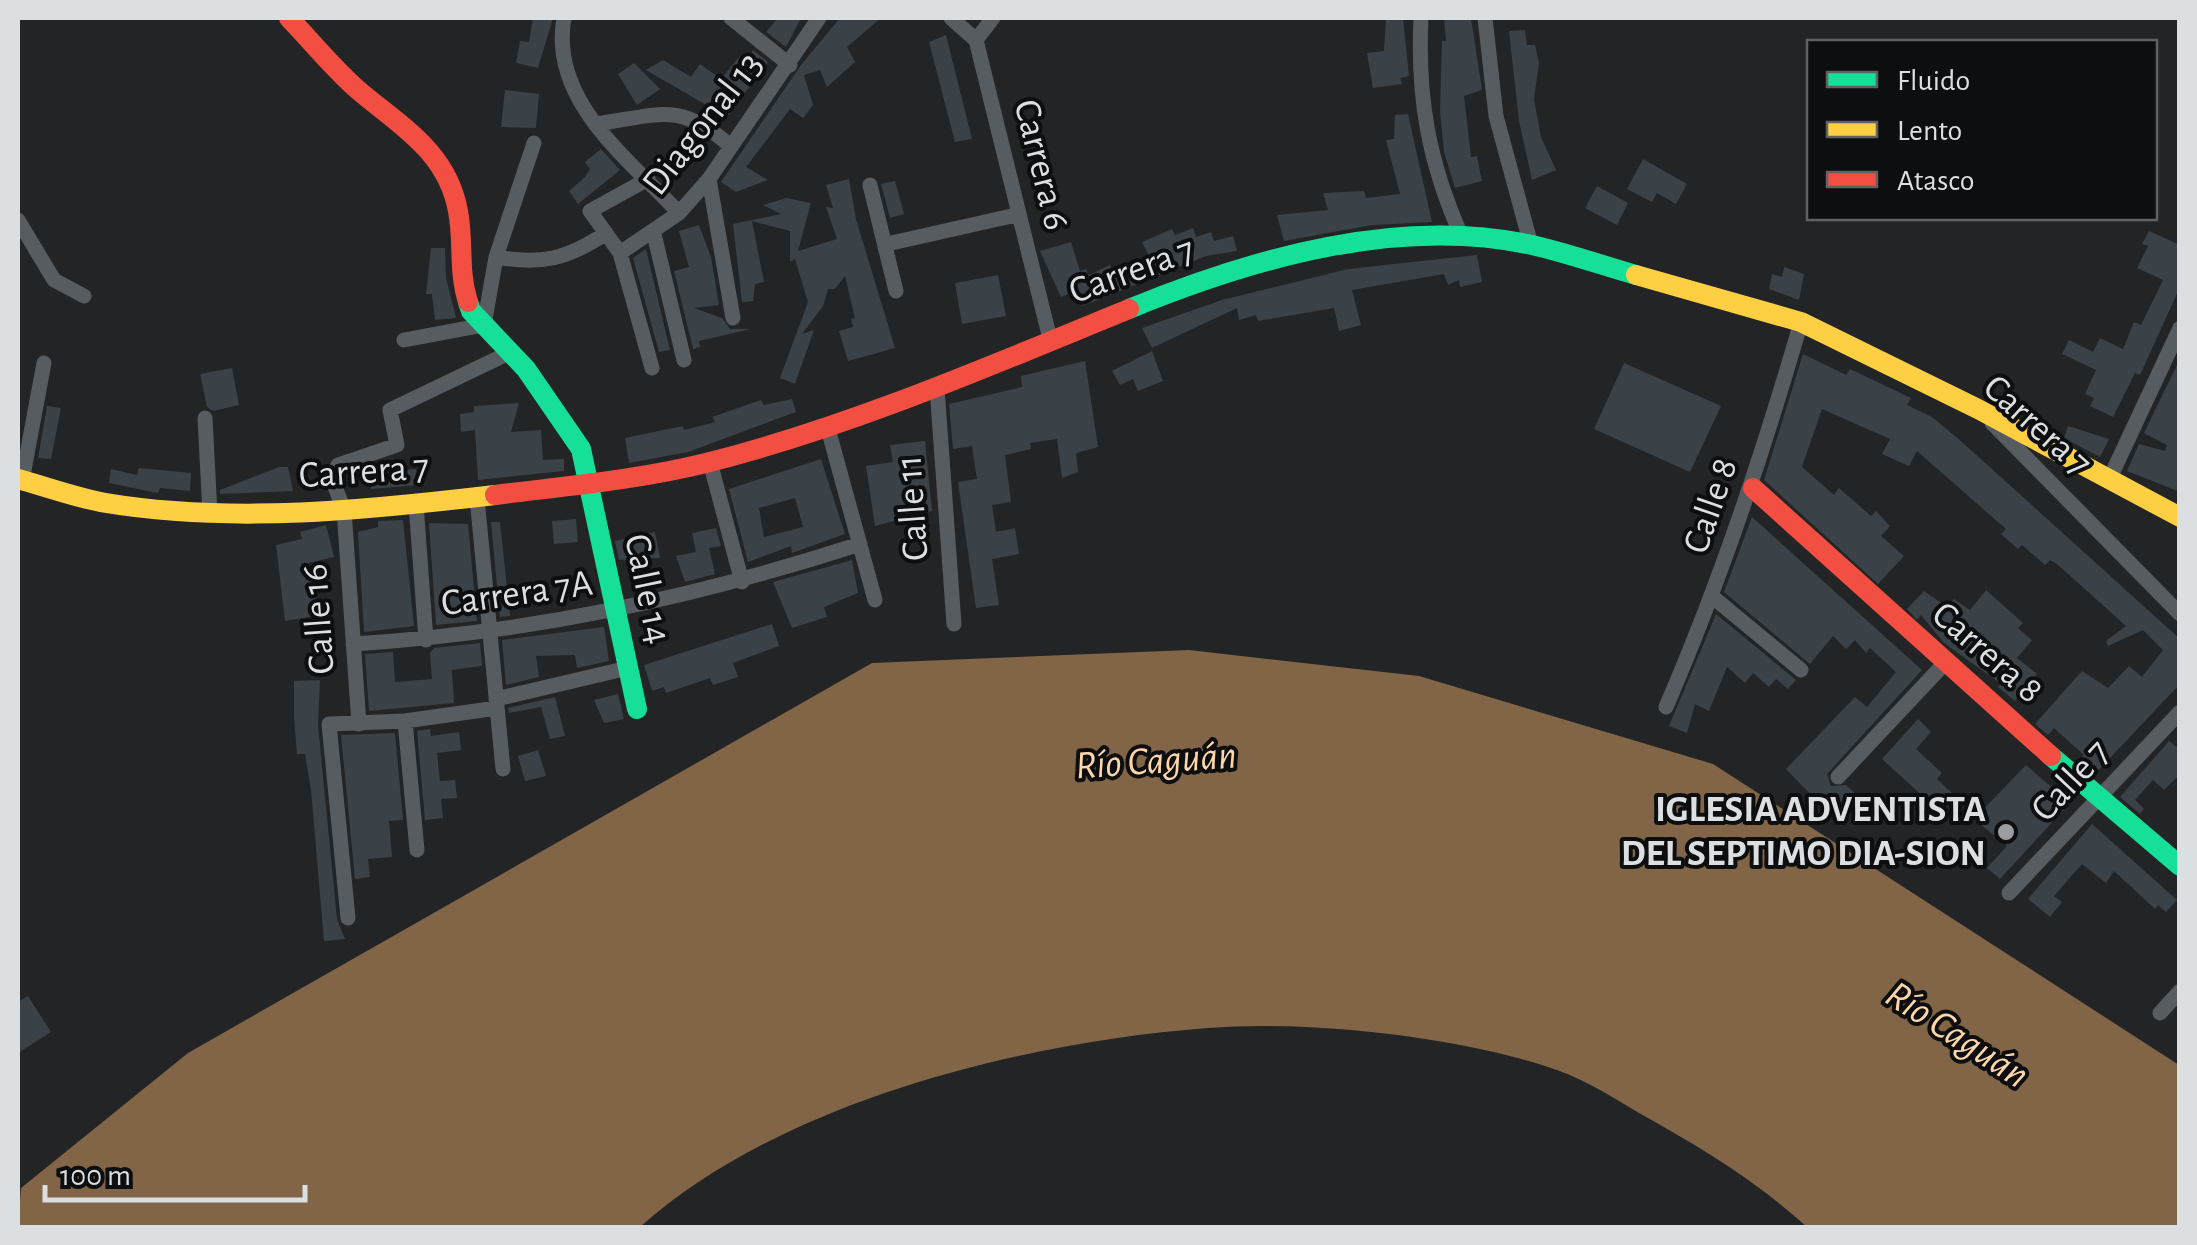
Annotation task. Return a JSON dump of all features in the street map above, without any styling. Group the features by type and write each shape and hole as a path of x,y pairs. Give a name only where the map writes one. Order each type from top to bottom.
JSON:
{"main road":[{"name":"Calle 14","path":"289,18 356,88 428,144 440,164 458,210 464,294 580,449 637,709"},
{"name":"Carrera 7","path":"20,480 104,503 210,514 344,510 588,484 710,462 937,388 1184,286 1292,255 1375,240 1462,238 1531,245 1802,322 1978,409"},
{"path":"1978,409 2180,518"},
{"name":"Carrera 8","path":"1753,488 1944,664 2180,866"}],"street":[{"path":"564,18 564,70 595,124 679,213"},
{"path":"730,18 790,65"},
{"name":"Diagonal 13","path":"620,252 654,234 709,179 729,145 790,65 818,18"},
{"path":"951,18 976,40 993,18"},
{"path":"1421,18 1418,72 1424,130 1439,185 1462,238"},
{"path":"1484,18 1496,116 1531,245"},
{"name":"Carrera 6","path":"976,40 1050,339"},
{"path":"595,124 681,113 702,121 729,145"},
{"path":"404,340 484,325 496,256 534,143"},
{"path":"648,179 590,212 620,252 652,368"},
{"path":"709,179 733,318"},
{"path":"870,184 888,244 896,291"},
{"path":"888,244 1016,214"},
{"path":"18,220 54,280 84,296"},
{"path":"496,256 535,264 573,255 606,233"},
{"path":"654,234 684,360"},
{"name":"Calle 8","path":"1666,707 1714,598 1753,488 1802,322"},
{"path":"2109,480 2180,328"},
{"name":"Calle 16","path":"348,918 329,724 359,724 344,510 332,479 338,465 398,445 390,410 510,352"},
{"path":"20,480 44,362"},
{"name":"Calle 11","path":"937,388 954,624"},
{"name":"Carrera 7","path":"1978,409 2180,614"},
{"path":"205,418 210,514"},
{"path":"827,425 875,600"},
{"path":"710,462 742,582"},
{"path":"477,498 503,769"},
{"path":"416,504 426,640"},
{"name":"Carrera 7A","path":"353,644 490,633 616,612 742,582 860,544"},
{"path":"1714,598 1801,670"},
{"path":"1838,777 1944,664"},
{"path":"359,724 497,703 628,668"},
{"name":"Calle 7","path":"2009,893 2180,712"},
{"path":"405,720 418,850"},
{"path":"2160,1012 2180,991"}],"water":[{"name":"Río Caguán","path":"1189,650 1419,676 1713,764 2179,1065 2179,1227 1807,1227 1747,1179 1705,1152 1558,1070 1508,1055 1423,1039 1333,1029 1247,1026 1136,1035 1061,1047 908,1086 833,1112 762,1145 697,1183 640,1227 18,1227 21,1188 188,1053 872,663"}],"building":[{"path":"533,18 553,18 538,68 516,63 520,41 529,42"},
{"path":"778,18 801,18 786,47 766,32"},
{"path":"840,18 881,18 847,47 855,62 827,87 820,70 804,75 813,105 803,118 790,109 746,167 768,180 736,192 721,182 801,65"},
{"path":"1386,18 1403,18 1409,76 1400,78 1402,84 1373,88 1367,53 1384,51"},
{"path":"1444,18 1471,18 1482,90 1464,96 1471,157 1477,156 1482,181 1455,188 1444,152 1440,111"},
{"path":"1525,30 1527,45 1535,45 1539,63 1534,99 1541,137 1556,170 1532,180 1519,121 1509,31"},
{"path":"946,35 972,139 955,142 929,42"},
{"path":"753,50 768,62 727,117 646,70 663,60 691,77 700,64 721,79 740,56 746,60"},
{"path":"634,63 660,89 637,105 618,74"},
{"path":"505,90 539,94 536,128 501,127"},
{"path":"1408,114 1432,222 1372,225 1284,241 1277,215 1328,210 1323,193 1364,191 1366,198 1400,194 1386,140 1394,139 1395,115"},
{"path":"601,149 620,170 578,204 569,191 590,169 585,162"},
{"path":"1643,159 1687,184 1676,204 1657,193 1652,202 1627,189"},
{"path":"849,179 856,219 895,348 848,361 839,331 853,327 851,319 855,318 845,276 835,289 828,289 823,306 802,334 814,330 795,384 780,378 808,302 795,259 790,262 790,231 752,221 764,282 755,284 753,301 742,302 733,224 781,214 763,205 786,198 811,203 798,251 837,239 826,207 833,208 826,185"},
{"path":"895,181 904,214 890,218 881,184"},
{"path":"1597,186 1628,203 1617,225 1585,208"},
{"path":"699,225 711,257 719,305 694,308 722,318 730,329 751,329 699,341 700,347 693,349 674,271 689,267 679,231"},
{"path":"1193,228 1196,237 1211,232 1214,241 1233,236 1237,251 1206,256 1083,306 1076,290 1061,297 1040,251 1071,242 1080,271 1086,269 1089,275 1110,265 1115,275 1151,260 1142,242 1172,229 1175,235"},
{"path":"2149,231 2180,245 2180,287 2140,375 2135,373 2113,417 2090,406 2094,398 2085,394 2096,370 2062,354 2069,340 2093,352 2100,338 2123,349 2134,322 2141,325 2163,280 2137,268 2148,246 2142,244"},
{"path":"431,248 445,248 446,278 456,318 435,320 432,294 426,294"},
{"path":"646,249 670,350 659,352 633,258"},
{"path":"1477,255 1482,282 1460,287 1459,280 1448,285 1444,274 1352,290 1361,325 1339,331 1334,308 1258,321 1256,315 1239,320 1237,308 1152,348 1142,328 1222,300 1348,269"},
{"path":"1784,267 1804,274 1799,300 1769,289 1772,274 1782,277"},
{"path":"998,275 1006,316 962,324 955,283"},
{"path":"1152,351 1163,381 1138,391 1133,379 1120,385 1112,371"},
{"path":"1803,354 1846,375 1850,369 1911,398 1907,405 1932,417 1962,442 2180,639 2178,686 2094,775 2078,761 2084,755 2054,728 2048,735 2035,724 2082,671 2108,688 2129,666 2142,677 2163,650 2143,630 2108,646 2106,641 2126,626 2057,564 2050,560 2045,565 2022,545 2018,549 2001,534 2006,529 1917,451 1909,466 1882,454 1890,439 1822,409 1802,467 1834,495 1839,488 1871,516 1876,511 1890,526 1881,536 1904,556 1878,584 1764,480"},
{"path":"2180,359 2180,492 2127,471 2139,444 2165,451 2167,445 2144,433"},
{"path":"1085,361 1098,447 1076,453 1078,472 1062,478 1057,439 1030,443 1031,449 1005,455 1011,502 992,505 996,532 1015,528 1019,554 992,559 999,605 976,608 958,482 977,479 972,446 953,449 949,404 1022,387 1021,376"},
{"path":"1624,363 1721,406 1690,472 1594,429"},
{"path":"232,368 239,405 213,411 207,407 200,374"},
{"path":"792,399 796,412 688,452 629,463 625,438 715,422 712,417 761,400 764,405"},
{"path":"519,403 511,432 541,430 543,460 564,459 564,471 478,480 475,430 461,432 460,414 474,412 474,406"},
{"path":"47,406 61,408 51,459 38,458"},
{"path":"2068,426 2109,439 2100,457 2064,438"},
{"path":"925,441 932,511 875,526 866,466 893,462 890,445"},
{"path":"821,459 845,534 792,553 791,546 748,562 729,489","holes":["795,498 803,527 764,537 759,508"]},
{"path":"288,467 293,491 220,494 220,490"},
{"path":"139,468 191,473 190,491 160,488 158,493 109,483 111,469 137,475"},
{"path":"416,469 418,485 371,489 370,474"},
{"path":"1752,517 1922,670 1827,774 1831,786 1846,785 1863,801 1841,826 1786,769 1855,697 1867,707 1896,672 1870,648 1866,653 1855,640 1846,649 1833,636 1810,664 1724,592"},
{"path":"576,519 578,542 554,544 552,521"},
{"path":"403,520 414,626 364,632 358,532 378,527 378,521"},
{"path":"491,522 500,522 510,616 500,617"},
{"path":"429,523 468,524 477,621 436,625"},
{"path":"326,525 334,557 308,563 321,615 285,621 276,545 302,539 300,532"},
{"path":"716,528 721,546 709,548 715,574 685,582 676,556 696,552 692,533"},
{"path":"655,532 660,558 619,560 615,541"},
{"path":"852,560 858,593 824,607 827,617 792,628 773,582"},
{"path":"1986,590 2023,623 2018,628 2032,640 2017,658 2037,674 2015,701 1998,687 2001,684 1944,643 1921,615 1917,620 1907,609 1924,591 1946,606 1954,599 1970,610"},
{"path":"1716,614 1796,680 1788,689 1776,679 1769,687 1753,673 1745,683 1727,667 1709,711 1695,704 1687,733 1669,726"},
{"path":"772,624 779,646 733,663 738,677 713,685 710,678 666,693 664,687 652,691 644,665"},
{"path":"604,627 609,661 577,668 575,655 536,656 539,677 506,685 502,640"},
{"path":"480,643 482,666 452,670 454,703 369,711 365,654 393,652 395,682 432,679 430,653 434,648"},
{"path":"320,680 318,725 337,919 345,939 324,941 311,790 305,754 297,754 294,717 294,681"},
{"path":"618,694 624,719 604,723 594,700"},
{"path":"555,697 565,736 550,739 541,707 509,713 508,708"},
{"path":"1918,719 1931,732 1916,749 1942,773 1937,779 1952,793 1938,810 1882,759"},
{"path":"430,729 431,736 459,732 461,750 437,753 440,781 455,780 457,798 441,799 443,818 425,820 417,731"},
{"path":"395,733 403,820 389,821 392,857 368,859 370,877 355,879 341,735"},
{"path":"2169,741 2180,750 2180,774 2164,790 2153,780 2135,800 2144,809 2140,814 2120,797"},
{"path":"538,750 546,776 525,781 518,756"},
{"path":"2026,765 2070,803 2000,879 1987,868 2007,846 1974,819"},
{"path":"2092,824 2177,900 2166,912 2158,905 2155,909 2114,871 2106,883 2082,864 2054,896 2062,902 2050,917 2028,899"},
{"path":"28,996 51,1032 18,1053 18,1002"}],"traffic: fast":[{"path":"1129,309 1226,273 1327,247 1379,239 1482,237 1532,245 1636,275"},
{"path":"468,302 471,311 526,369 581,449 637,709"},
{"path":"2051,756 2180,866"}],"traffic: slow":[{"path":"1636,275 1801,322 1978,409 2180,517"},
{"path":"18,479 106,503 202,513 350,510 495,495"}],"traffic: jam":[{"path":"289,18 349,82 420,142 444,172 458,211 468,302"},
{"path":"495,495 654,474 760,448 920,394 1129,309"},
{"path":"1753,488 2051,756"}],"place":[{"name":"IGLESIA ADVENTISTA DEL SEPTIMO DIA-SION","path":"2006,832"}]}
